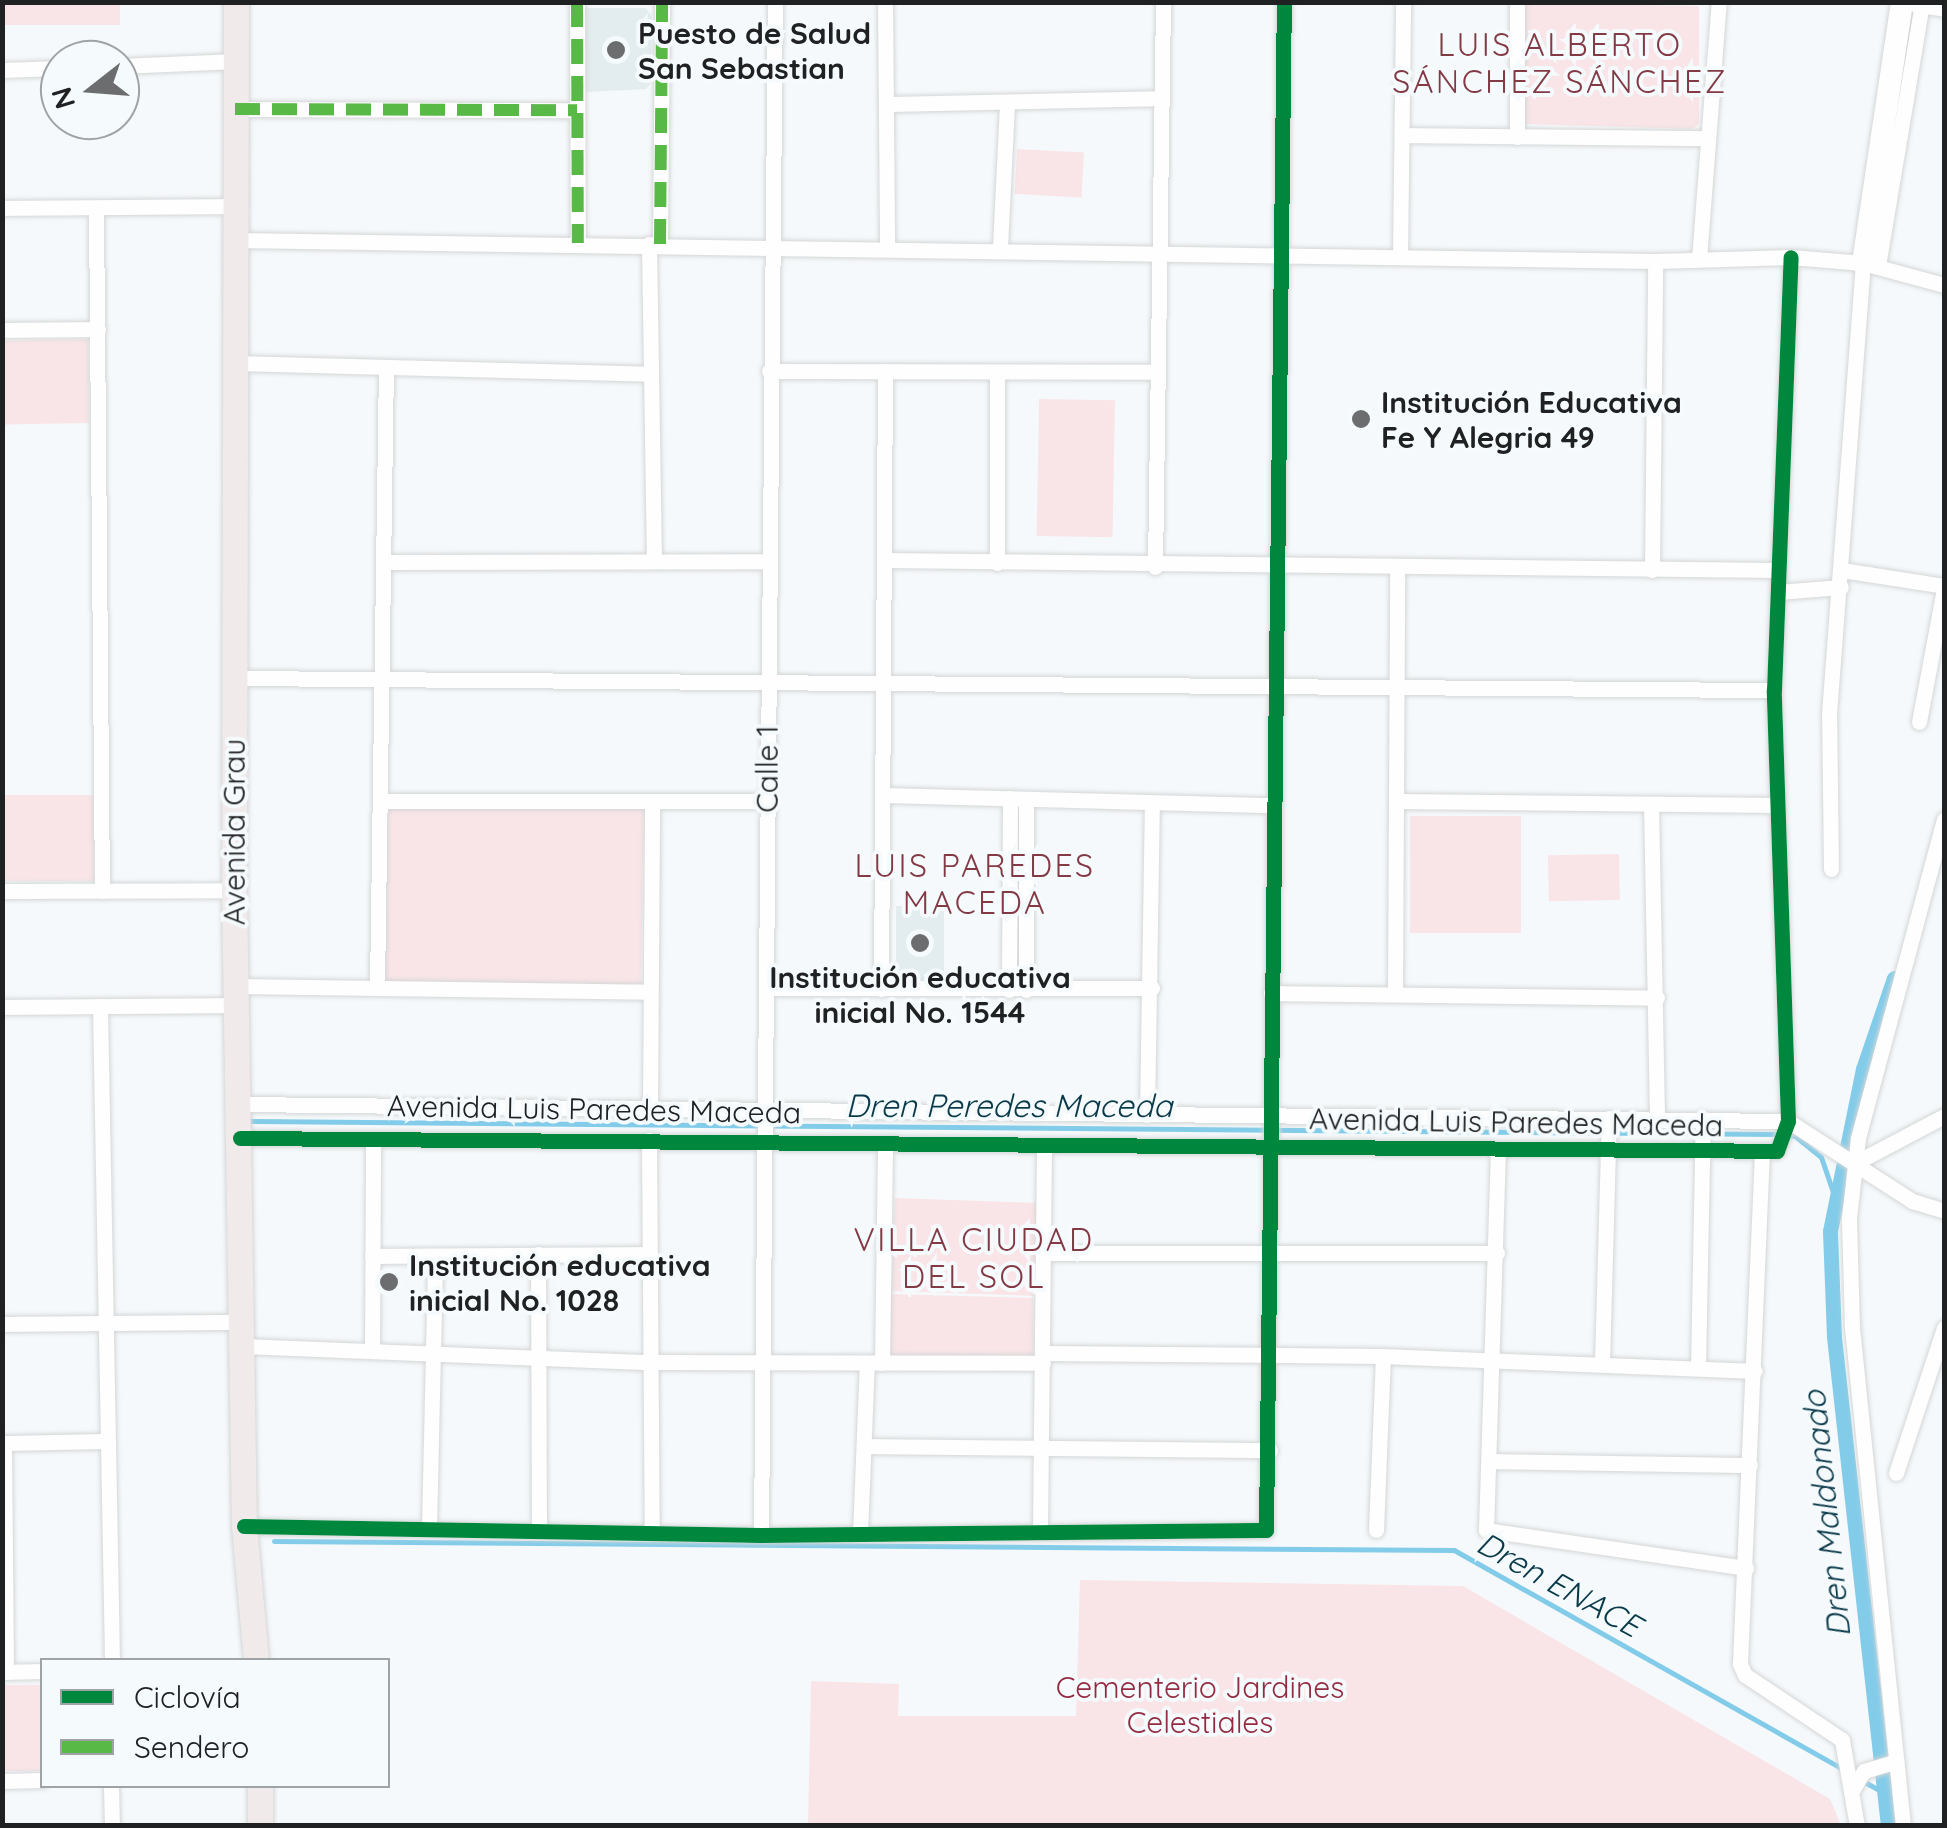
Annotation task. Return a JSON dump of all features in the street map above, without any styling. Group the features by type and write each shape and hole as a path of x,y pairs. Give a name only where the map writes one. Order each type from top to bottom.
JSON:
{"main road":[{"name":"Avenida Grau","path":"236,2 234,890 244,1526 256,1658"}],"street":[{"path":"577,2 578,243"},
{"path":"654,558 649,374 662,2"},
{"name":"Calle 1","path":"761,1536 775,2"},
{"path":"885,2 888,246"},
{"path":"1155,567 1163,2"},
{"path":"244,1526 761,1536 1040,1529 1266,1530 1272,1355 1269,1253 1272,805 1284,2"},
{"path":"1400,256 1403,2"},
{"path":"1516,2 1518,137"},
{"path":"1699,260 1705,138 1719,2"},
{"path":"1832,870 1830,714 1871,264 1910,3 1944,9"},
{"path":"140,65 236,62"},
{"path":"2,70 40,69"},
{"path":"886,104 1161,98"},
{"path":"1000,247 1007,102"},
{"path":"235,109 577,110"},
{"path":"1402,135 1705,138"},
{"path":"2,208 235,206"},
{"path":"96,208 102,890"},
{"path":"235,240 1000,247 1656,262 1791,257 1871,264 1944,286"},
{"path":"1791,257 1774,690 1788,1121 1782,1148 1762,1152 1740,1664 1745,1675 1842,1740 1854,1789 1857,1826"},
{"path":"1652,570 1656,262"},
{"path":"2,330 98,328"},
{"path":"235,363 649,374"},
{"path":"377,986 386,368"},
{"path":"769,371 1158,372"},
{"path":"881,988 885,371"},
{"path":"997,372 997,563"},
{"path":"384,562 654,558 768,561"},
{"path":"884,560 1155,567 1777,570"},
{"path":"1395,993 1397,566"},
{"path":"1778,592 1841,579 1944,588 1918,722"},
{"path":"234,678 382,676 1774,690"},
{"path":"884,796 1272,805"},
{"path":"1009,990 1018,799"},
{"path":"1018,799 1026,990"},
{"path":"381,801 766,801"},
{"path":"650,1108 652,802"},
{"path":"1397,802 1776,805"},
{"path":"1148,1115 1152,803"},
{"path":"1651,804 1658,998 1657,1118"},
{"path":"1903,1826 1852,1327 1849,1218 1855,1163 1944,819"},
{"path":"2,890 234,890"},
{"path":"2,1007 100,1006 377,986 650,992"},
{"path":"766,988 1152,988"},
{"path":"1271,993 1658,998"},
{"path":"100,1006 112,1658"},
{"name":"Avenida Luis Paredes Maceda","path":"239,1104 1788,1121"},
{"path":"1855,1163 1944,1116"},
{"path":"1602,1363 1610,1118"},
{"path":"1698,1368 1704,1118"},
{"path":"1788,1121 1912,1201 1944,1211"},
{"name":"Avenida Luis Paredes Maceda","path":"240,1138 1762,1152"},
{"path":"372,1351 373,1140"},
{"path":"649,1140 652,1533"},
{"path":"860,1534 864,1446 874,1363 885,1144"},
{"path":"1040,1529 1044,1146"},
{"path":"1498,1148 1492,1461 1486,1530 1746,1568"},
{"path":"1044,1253 1497,1253"},
{"path":"538,1254 539,1530"},
{"path":"372,1256 650,1254"},
{"path":"429,1528 436,1256"},
{"path":"2,1324 106,1323 242,1334 372,1351 648,1362 1383,1356 1755,1372"},
{"path":"1896,1473 1944,1328"},
{"path":"1376,1530 1383,1356"},
{"path":"40,1671 4,1672 3,1444 106,1442"},
{"path":"864,1446 1270,1450"},
{"path":"1492,1461 1750,1465"},
{"path":"1854,1789 1864,1770 1897,1761"},
{"path":"2,1781 40,1780"},
{"path":"112,1788 112,1826"}],"shaded area":[{"name":"Puesto de Salud San Sebastian","path":"580,8 646,8 652,17 651,83 646,89 587,92 579,86"},
{"name":"Institución educativa inicial No. 1544","path":"896,906 944,906 944,979 896,979"}],"green space":[{"path":"3,2 120,2 120,25 3,25"},
{"path":"1525,3 1699,6 1699,124 1693,129 1524,124"},
{"path":"1017,149 1084,153 1082,197 1015,194"},
{"path":"88,339 89,423 4,424 3,340"},
{"path":"1039,399 1115,400 1113,537 1037,536"},
{"path":"3,795 94,795 94,881 3,881"},
{"path":"388,802 644,806 641,990 385,986"},
{"path":"1410,816 1521,816 1521,933 1410,933"},
{"path":"1619,854 1620,900 1549,901 1548,855"},
{"path":"895,1198 1038,1203 1035,1296 892,1291"},
{"path":"889,1294 1033,1298 1034,1359 895,1356 888,1350"},
{"name":"Cementerio Jardines Celestiales","path":"1080,1580 1463,1586 1830,1799 1841,1825 808,1825 811,1681 899,1684 898,1716 1076,1716"},
{"path":"3,1685 40,1685 40,1771 3,1771"}],"waterway":[{"name":"Dren Maldonado","path":"1888,1826 1834,1336 1830,1231 1863,1069 1894,978"},
{"name":"Dren Peredes Maceda","path":"247,1121 1777,1134 1795,1136 1821,1157 1834,1195"},
{"name":"Dren ENACE","path":"274,1541 1454,1550 1843,1769"},
{"name":"Dren ENACE","path":"1861,1780 1886,1794"}],"marked path":[{"path":"577,2 578,243"},
{"path":"660,244 662,2"},
{"path":"235,109 577,110"}],"cycle path":[{"path":"244,1526 761,1535 1266,1530 1284,2"},
{"path":"240,1138 1777,1151 1788,1121 1774,690 1791,257"}],"place":[{"name":"Puesto de Salud San Sebastian","path":"616,50"},
{"name":"Institución Educativa Fe Y Alegria 49","path":"1361,419"},
{"name":"Institución educativa inicial No. 1544","path":"920,943"},
{"name":"Institución educativa inicial No. 1028","path":"389,1282"}],"district":[{"name":"LUIS ALBERTO SÁNCHEZ SÁNCHEZ","path":"1560,64"},
{"name":"LUIS PAREDES MACEDA","path":"975,884"},
{"name":"VILLA CIUDAD DEL SOL","path":"974,1258"}]}
